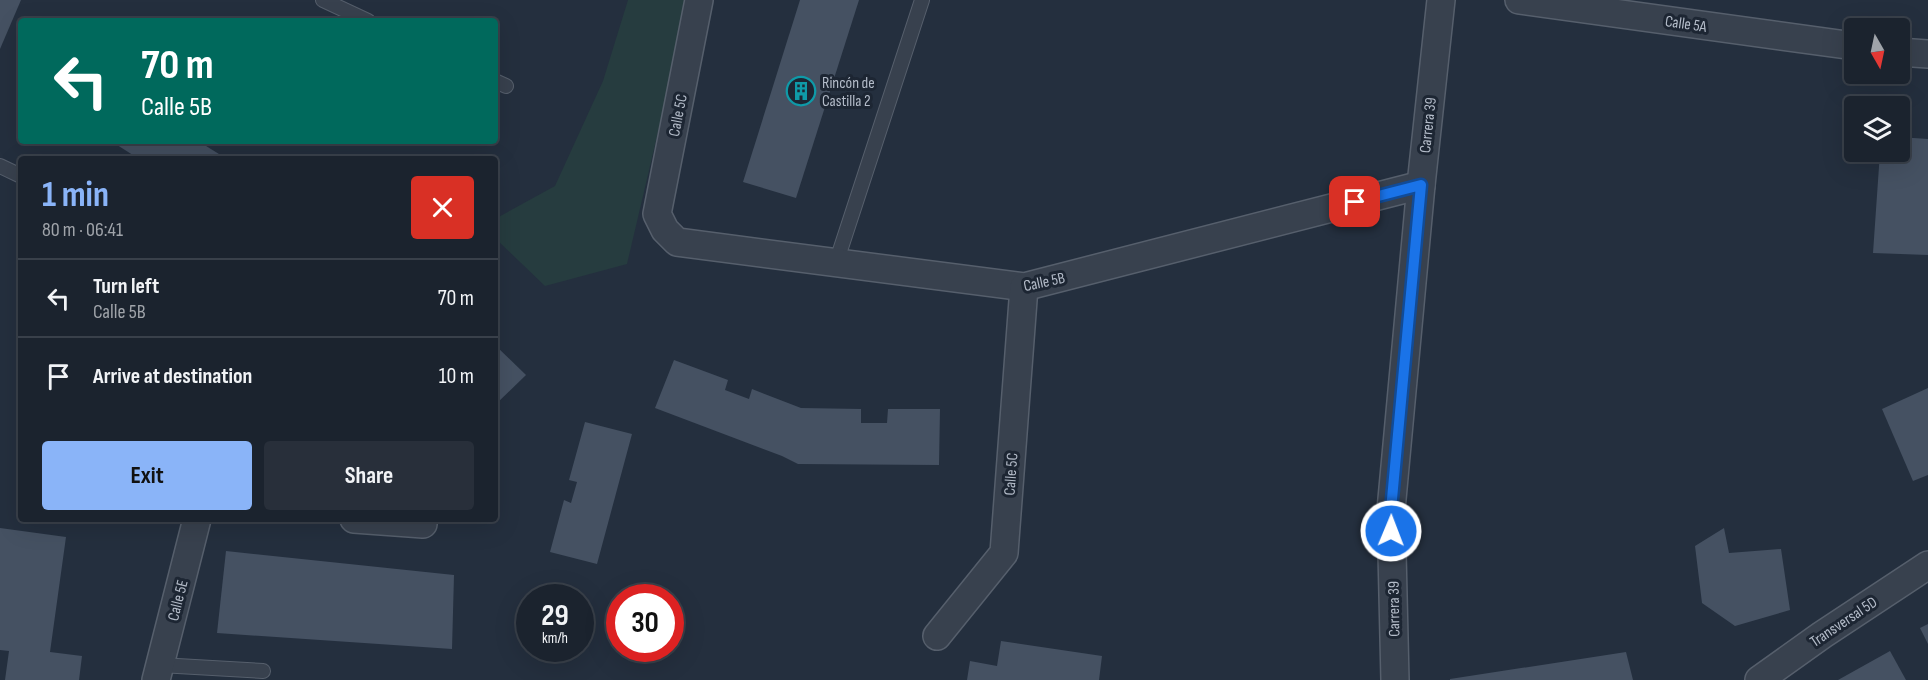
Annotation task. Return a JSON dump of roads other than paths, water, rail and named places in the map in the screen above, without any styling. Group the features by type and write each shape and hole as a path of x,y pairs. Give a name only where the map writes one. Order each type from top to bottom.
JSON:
{"street":[{"name":"Calle 5C","path":"664,230 657,214 699,0"},
{"name":"Carrera 39","path":"1395,680 1391,510 1421,185 1441,0"},
{"name":"Calle 5A","path":"1519,0 1844,45"},
{"path":"1910,53 1928,54"},
{"name":"Calle 5B","path":"664,230 677,242 1024,287 1421,185"},
{"name":"Calle 5C","path":"937,636 1004,553 1024,287"},
{"name":"Calle 5E","path":"158,673 196,522"},
{"path":"395,522 423,524"},
{"name":"Transversal 5D","path":"1759,680 1928,565"}],"lane":[{"path":"323,0 362,18"},
{"path":"836,263 921,0"},
{"path":"0,165 18,174"},
{"path":"158,673 263,671"}],"place":[{"name":"Rincón de Castilla 2","path":"801,91"}]}
